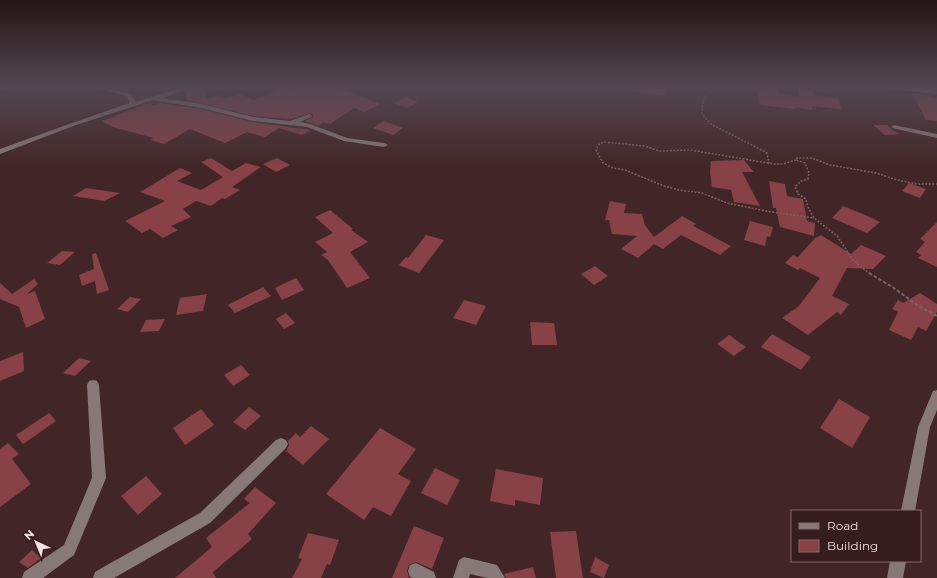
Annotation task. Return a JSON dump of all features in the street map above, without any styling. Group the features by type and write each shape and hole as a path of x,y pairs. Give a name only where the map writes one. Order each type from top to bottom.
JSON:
{"street":[{"path":"0,152 107,113"},
{"path":"225,113 249,118 308,125 346,140 384,145"},
{"path":"294,123 309,116"},
{"path":"894,127 937,136"},
{"path":"30,578 69,550 99,478 93,385"},
{"path":"908,510 924,427 937,395"},
{"path":"101,578 112,570 205,518 281,444"},
{"path":"895,578 898,562"},
{"path":"461,578 464,565 491,571 497,578"}],"path":[{"path":"702,113 711,124 767,153 770,164"},
{"path":"814,218 766,211 727,203 702,192 679,190 664,186 625,170 613,168 603,163 596,150 598,145 603,142 645,146 659,151 690,150 770,164 783,164 796,160 797,158 812,158 830,165 876,174 897,180 917,184 937,184"},
{"path":"796,160 805,163 809,173 808,179 801,181 795,187 798,194 806,200 814,218 837,236 853,260 873,276 894,288 917,305 937,316"}],"building":[{"path":"123,113 217,113 253,122 311,130 302,135 279,128 265,137 247,132 225,143 190,129 164,144 150,140 154,138 113,127 102,121"},
{"path":"241,113 347,113 330,124 323,122 318,126 305,121 313,117 310,113 290,119 253,116"},
{"path":"922,113 937,113 937,121 926,120"},
{"path":"384,121 403,128 393,135 373,128"},
{"path":"873,125 888,125 891,129 900,134 885,135"},
{"path":"211,158 232,171 246,163 261,167 232,187 240,190 225,199 222,198 211,206 196,201 183,209 191,217 171,226 178,230 163,238 150,229 142,233 125,221 165,201 140,192 180,168 192,173 177,181 201,190 223,177 201,162"},
{"path":"277,158 290,165 276,172 263,164"},
{"path":"744,160 754,172 742,172 760,206 734,202 731,190 712,187 710,172 711,161"},
{"path":"769,181 785,184 787,196 803,199 807,221 815,223 814,236 780,227 776,208 773,208"},
{"path":"909,183 926,189 920,198 902,191"},
{"path":"86,188 120,193 104,201 73,196"},
{"path":"610,201 626,204 624,213 642,214 645,225 654,237 682,216 696,224 693,226 731,246 720,255 681,235 663,249 654,244 638,258 621,249 637,236 612,234 609,220 605,220"},
{"path":"843,206 880,222 867,233 832,218"},
{"path":"330,210 353,229 351,230 368,242 350,252 370,278 347,288 328,260 321,255 327,252 315,242 333,233 315,217"},
{"path":"750,221 773,227 770,237 767,236 765,246 744,240"},
{"path":"937,222 937,267 918,258 921,255 916,252 925,242 920,239"},
{"path":"426,235 444,240 419,273 399,265 406,257 408,258"},
{"path":"821,235 851,254 861,245 886,256 873,269 847,268 832,296 849,304 841,315 837,312 808,335 782,318 799,306 820,278 800,268 798,270 785,263 793,255 798,257 815,238"},
{"path":"62,251 75,252 60,265 47,263"},
{"path":"96,253 109,290 97,294 95,281 82,286 79,275 94,269 92,254"},
{"path":"595,266 608,276 594,285 581,274"},
{"path":"296,278 304,290 282,300 275,288"},
{"path":"34,279 38,284 27,294 35,291 45,319 26,328 19,307 0,299 0,283 12,294"},
{"path":"263,287 271,296 235,313 228,305"},
{"path":"920,293 937,304 937,312 926,331 918,327 911,340 889,330 898,312 892,309 898,300 903,303"},
{"path":"207,294 203,311 176,315 180,298"},
{"path":"130,297 141,299 128,312 117,309"},
{"path":"464,300 486,306 476,325 453,318"},
{"path":"286,313 295,323 284,329 276,319"},
{"path":"165,319 159,331 140,332 146,320"},
{"path":"530,322 554,323 557,345 532,345"},
{"path":"772,334 811,357 801,370 761,347"},
{"path":"729,335 746,347 734,356 717,344"},
{"path":"23,352 24,371 0,381 0,361"},
{"path":"79,358 91,361 75,376 63,373"},
{"path":"241,365 250,375 233,386 224,375"},
{"path":"839,399 870,417 852,448 820,428"},
{"path":"249,407 261,416 245,430 233,422"},
{"path":"201,409 214,425 185,445 173,428"},
{"path":"49,413 56,421 23,444 16,435"},
{"path":"311,426 329,439 303,465 286,451 289,445 288,441 296,433 300,437"},
{"path":"380,428 416,449 398,474 411,481 391,516 373,507 364,520 326,494"},
{"path":"8,443 19,454 12,459 31,484 0,507 0,449"},
{"path":"435,468 460,480 447,505 421,493"},
{"path":"496,469 543,478 540,505 515,500 515,506 490,501"},
{"path":"146,476 162,494 138,515 121,496"},
{"path":"255,487 276,503 248,534 252,539 213,572 216,578 175,578 212,547 206,538 250,503 244,499"},
{"path":"414,526 444,538 432,569 416,562 409,565 407,571 409,578 392,578"},
{"path":"576,531 583,578 556,578 550,532"},
{"path":"308,533 339,540 330,565 327,564 321,578 292,578 302,559 298,558"},
{"path":"32,550 41,558 28,568 19,562"},
{"path":"595,557 609,565 604,578 590,572"},
{"path":"533,567 536,578 506,578 504,574"}]}
